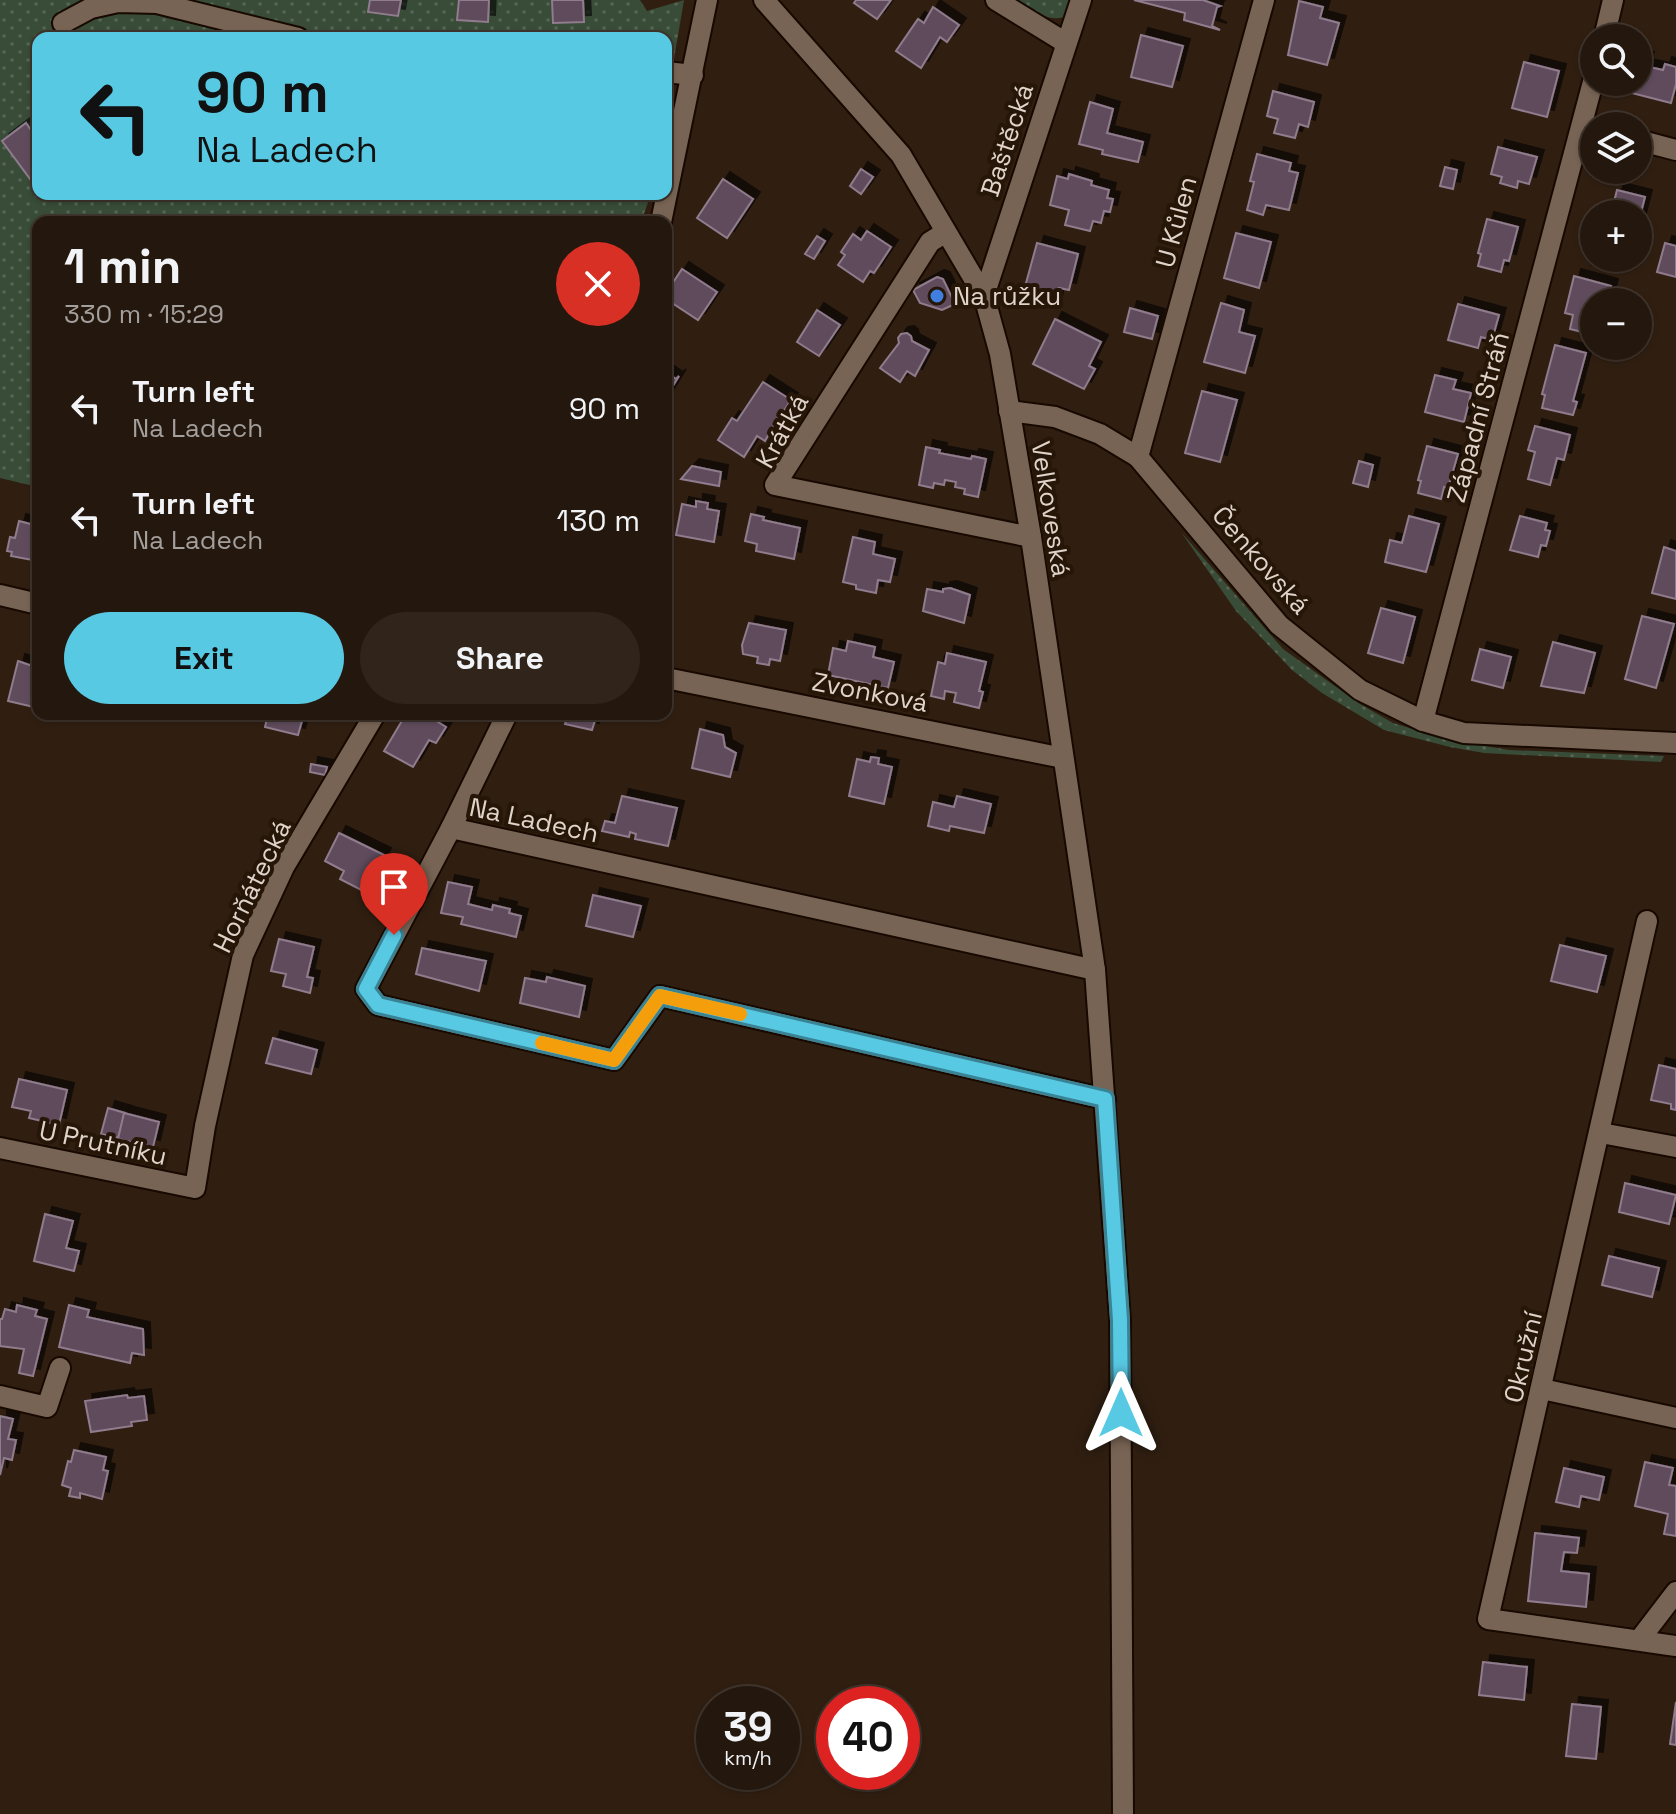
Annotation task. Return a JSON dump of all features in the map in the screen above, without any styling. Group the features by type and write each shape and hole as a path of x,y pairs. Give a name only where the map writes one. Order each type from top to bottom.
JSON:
{"street":[{"path":"672,171 707,0"},
{"name":"Velkoveská","path":"764,0 901,155 984,296 1000,354 1031,537 1095,970 1120,1320 1123,1814"},
{"path":"996,0 1066,43"},
{"name":"Baštěcká","path":"984,296 1081,0"},
{"name":"U Kůlen","path":"1138,457 1264,0"},
{"path":"1607,24 1613,0"},
{"path":"63,23 91,8 118,2 157,3 274,32"},
{"path":"672,73 693,75"},
{"path":"1652,144 1676,150"},
{"name":"Západní Stráň","path":"1423,721 1580,156"},
{"name":"Krátká","path":"946,232 930,242 775,485 1031,537"},
{"name":"Čenkovská","path":"1009,411 1055,417 1100,434 1138,457 1279,625 1360,690 1423,721 1464,733 1676,743"},
{"path":"0,595 32,603"},
{"name":"Zvonková","path":"672,679 1063,758"},
{"name":"Horňátecká","path":"195,1188 208,1111 243,955 284,867 371,720"},
{"path":"451,828 504,720"},
{"name":"Na Ladech","path":"1095,970 451,828 366,989 378,1005 614,1060 660,996 1105,1099"},
{"name":"Okružní","path":"1647,921 1488,1619 1676,1646"},
{"path":"1601,1133 1676,1147"},
{"name":"U Prutníku","path":"0,1148 195,1188"},
{"path":"0,1396 47,1407 60,1368"},
{"path":"1542,1389 1676,1418"},
{"path":"1640,1639 1676,1592"}],"green space":[{"path":"0,0 640,0 647,11 684,0 672,71 672,32 32,32 32,200 649,200 643,216 32,216 32,486 0,478"},
{"path":"1017,0 1073,0 1069,15 1055,18 1042,15"},
{"path":"1181,532 1283,649 1360,704 1393,723 1449,740 1509,750 1664,756 1661,762 1484,753 1384,730 1322,693 1292,670 1236,611"}],"building":[{"path":"370,0 401,0 398,16 368,12"},
{"path":"459,0 489,0 488,22 457,20"},
{"path":"552,0 583,0 584,22 553,23"},
{"path":"856,0 891,0 877,19 854,3"},
{"path":"1134,0 1203,0 1220,6 1217,7 1212,26 1220,30 1184,20 1185,13"},
{"path":"1299,1 1323,7 1320,18 1339,23 1327,65 1288,55"},
{"path":"933,7 959,25 947,42 940,37 921,68 896,51 918,19 924,23"},
{"path":"1141,35 1183,46 1172,87 1131,77"},
{"path":"1524,62 1559,71 1547,117 1512,108"},
{"path":"1665,64 1676,67 1671,103 1644,96 1652,96 1652,68 1663,70"},
{"path":"1273,91 1314,102 1308,127 1299,124 1295,138 1274,133 1278,119 1267,116"},
{"path":"1090,102 1113,109 1107,133 1143,142 1138,162 1102,154 1103,150 1079,144"},
{"path":"26,123 32,132 32,182 2,141"},
{"path":"1498,147 1537,157 1529,184 1518,181 1517,188 1500,183 1502,177 1491,174"},
{"path":"1257,154 1291,163 1289,171 1298,173 1289,210 1266,205 1263,215 1247,210"},
{"path":"1445,167 1457,170 1453,189 1440,186"},
{"path":"861,169 873,177 861,194 850,186"},
{"path":"1069,174 1109,190 1107,198 1113,199 1110,212 1104,211 1101,223 1093,221 1090,231 1065,225 1069,210 1050,205 1057,176 1068,179"},
{"path":"723,179 753,199 727,238 697,218"},
{"path":"1617,190 1645,197 1644,200 1614,200"},
{"path":"1487,219 1518,227 1509,261 1504,260 1501,272 1478,266 1481,254 1478,253"},
{"path":"867,231 891,247 874,273 870,271 863,282 838,265 845,255 841,252 853,234 861,240"},
{"path":"1236,233 1271,242 1259,288 1224,278"},
{"path":"817,236 825,241 814,259 805,254"},
{"path":"1037,243 1078,254 1069,290 1059,288 1055,303 1023,294"},
{"path":"1665,243 1676,246 1676,277 1657,272"},
{"path":"682,269 717,292 698,320 672,303 672,284"},
{"path":"1574,276 1611,286 1580,288 1580,332 1570,329 1573,315 1565,313"},
{"path":"937,277 943,279 955,304 942,310 920,303 913,290"},
{"path":"1221,303 1244,310 1239,332 1255,336 1245,373 1204,362"},
{"path":"1458,304 1499,315 1492,340 1481,337 1478,348 1448,340"},
{"path":"1130,308 1158,316 1152,339 1124,332"},
{"path":"817,310 840,325 819,356 797,342"},
{"path":"1055,319 1101,342 1089,366 1095,369 1084,389 1033,364"},
{"path":"907,333 912,341 929,350 915,376 907,371 900,382 880,368 899,343 901,334"},
{"path":"1555,345 1580,351 1580,360 1584,360 1573,401 1577,402 1573,415 1542,408 1545,395 1542,394"},
{"path":"1435,375 1456,380 1453,389 1471,393 1464,422 1425,412"},
{"path":"763,382 791,400 765,441 757,436 744,457 718,440 732,418 737,421"},
{"path":"1202,391 1237,400 1220,462 1185,453"},
{"path":"1535,426 1570,435 1564,460 1557,458 1550,485 1528,479 1535,452 1528,450"},
{"path":"1427,446 1458,454 1448,488 1444,487 1441,499 1418,493 1421,481 1418,480"},
{"path":"926,447 940,450 939,453 986,459 978,497 964,494 965,489 955,487 956,482 945,480 944,485 934,483 933,488 919,485"},
{"path":"1359,461 1373,465 1368,487 1353,483"},
{"path":"692,466 721,472 719,486 681,479"},
{"path":"696,501 708,503 707,509 719,511 714,542 676,535 682,504 696,507"},
{"path":"751,514 764,517 763,520 800,528 794,559 756,551 757,544 745,541"},
{"path":"1409,516 1439,524 1426,572 1385,562 1390,540 1402,543"},
{"path":"1520,516 1547,523 1545,530 1550,531 1546,546 1541,545 1538,557 1510,550"},
{"path":"19,521 32,524 32,560 11,556 12,552 7,551 10,537 15,538"},
{"path":"853,537 875,542 873,554 895,559 890,582 878,580 876,593 856,589 856,585 843,582"},
{"path":"1664,547 1676,551 1676,599 1652,593"},
{"path":"950,588 970,595 964,623 923,611 927,589 943,592 943,589"},
{"path":"1381,608 1415,617 1403,663 1368,653"},
{"path":"1642,616 1674,624 1656,688 1625,679"},
{"path":"749,623 786,630 780,661 770,659 769,665 757,663 758,657 743,654 742,645"},
{"path":"848,641 875,647 873,657 894,662 888,688 828,675 833,648 846,651"},
{"path":"1553,642 1595,653 1584,693 1541,686"},
{"path":"1480,649 1511,657 1503,688 1472,680"},
{"path":"947,653 986,662 979,691 983,692 979,708 954,702 956,693 945,691 944,699 931,696 938,662 945,664"},
{"path":"18,661 32,666 32,707 8,701"},
{"path":"267,720 302,720 298,735 265,727"},
{"path":"402,720 435,720 446,727 436,743 429,740 413,767 384,751"},
{"path":"563,720 595,720 592,730 565,724"},
{"path":"700,729 723,735 725,747 736,753 730,777 692,768"},
{"path":"871,757 879,758 878,764 892,767 884,804 849,796 857,759 870,762"},
{"path":"311,764 327,767 325,775 310,772"},
{"path":"622,796 677,808 668,846 635,839 636,834 630,832 629,837 602,831 605,821 615,823"},
{"path":"957,796 991,804 984,833 950,826 949,831 928,826 933,802 954,807"},
{"path":"339,833 384,855 365,892 340,879 344,871 325,861"},
{"path":"448,882 472,887 468,904 492,910 493,905 510,909 509,913 521,916 516,937 461,924 463,917 441,913"},
{"path":"593,895 641,906 633,937 586,926"},
{"path":"279,939 314,947 307,977 313,978 310,993 283,986 286,974 271,971"},
{"path":"1560,945 1606,956 1597,992 1551,981"},
{"path":"422,948 486,961 479,991 416,974"},
{"path":"547,977 585,986 579,1017 520,1003 525,978 546,982"},
{"path":"273,1038 317,1050 311,1074 266,1063"},
{"path":"1659,1065 1676,1069 1676,1110 1671,1109 1671,1104 1651,1100"},
{"path":"19,1079 67,1090 59,1125 29,1118 31,1111 12,1107"},
{"path":"108,1108 125,1113 118,1138 101,1134"},
{"path":"124,1113 159,1122 153,1147 118,1139"},
{"path":"1625,1183 1676,1195 1669,1224 1619,1212"},
{"path":"45,1214 73,1221 66,1248 79,1251 74,1271 34,1261"},
{"path":"1609,1256 1659,1268 1652,1297 1602,1285"},
{"path":"17,1305 37,1310 35,1316 47,1319 33,1376 19,1373 24,1349 0,1346 0,1319 5,1309 16,1312"},
{"path":"69,1305 89,1310 87,1317 143,1329 144,1355 132,1353 130,1363 59,1347"},
{"path":"127,1395 128,1398 144,1396 147,1420 131,1422 132,1426 91,1432 85,1401"},
{"path":"0,1416 13,1419 8,1439 16,1440 12,1460 4,1458 0,1475"},
{"path":"74,1450 106,1457 103,1470 108,1471 102,1499 80,1493 80,1498 69,1496 71,1488 62,1485"},
{"path":"1645,1462 1673,1468 1669,1485 1676,1486 1676,1536 1664,1534 1668,1514 1635,1506"},
{"path":"1564,1468 1604,1477 1599,1500 1581,1496 1579,1507 1556,1502"},
{"path":"1535,1533 1579,1538 1577,1553 1564,1552 1561,1571 1589,1574 1586,1607 1528,1601"},
{"path":"1483,1662 1527,1667 1524,1700 1479,1695"},
{"path":"1676,1702 1676,1745 1670,1744"},
{"path":"1572,1704 1601,1707 1596,1759 1566,1756"}],"slow traffic":[{"path":"542,1043 614,1060 660,996 740,1014"}],"place":[{"name":"Na růžku","path":"937,296"}],"route":[{"path":"394,935 366,989 378,1005 614,1060 660,996 1105,1099 1120,1320 1121,1413"}]}
